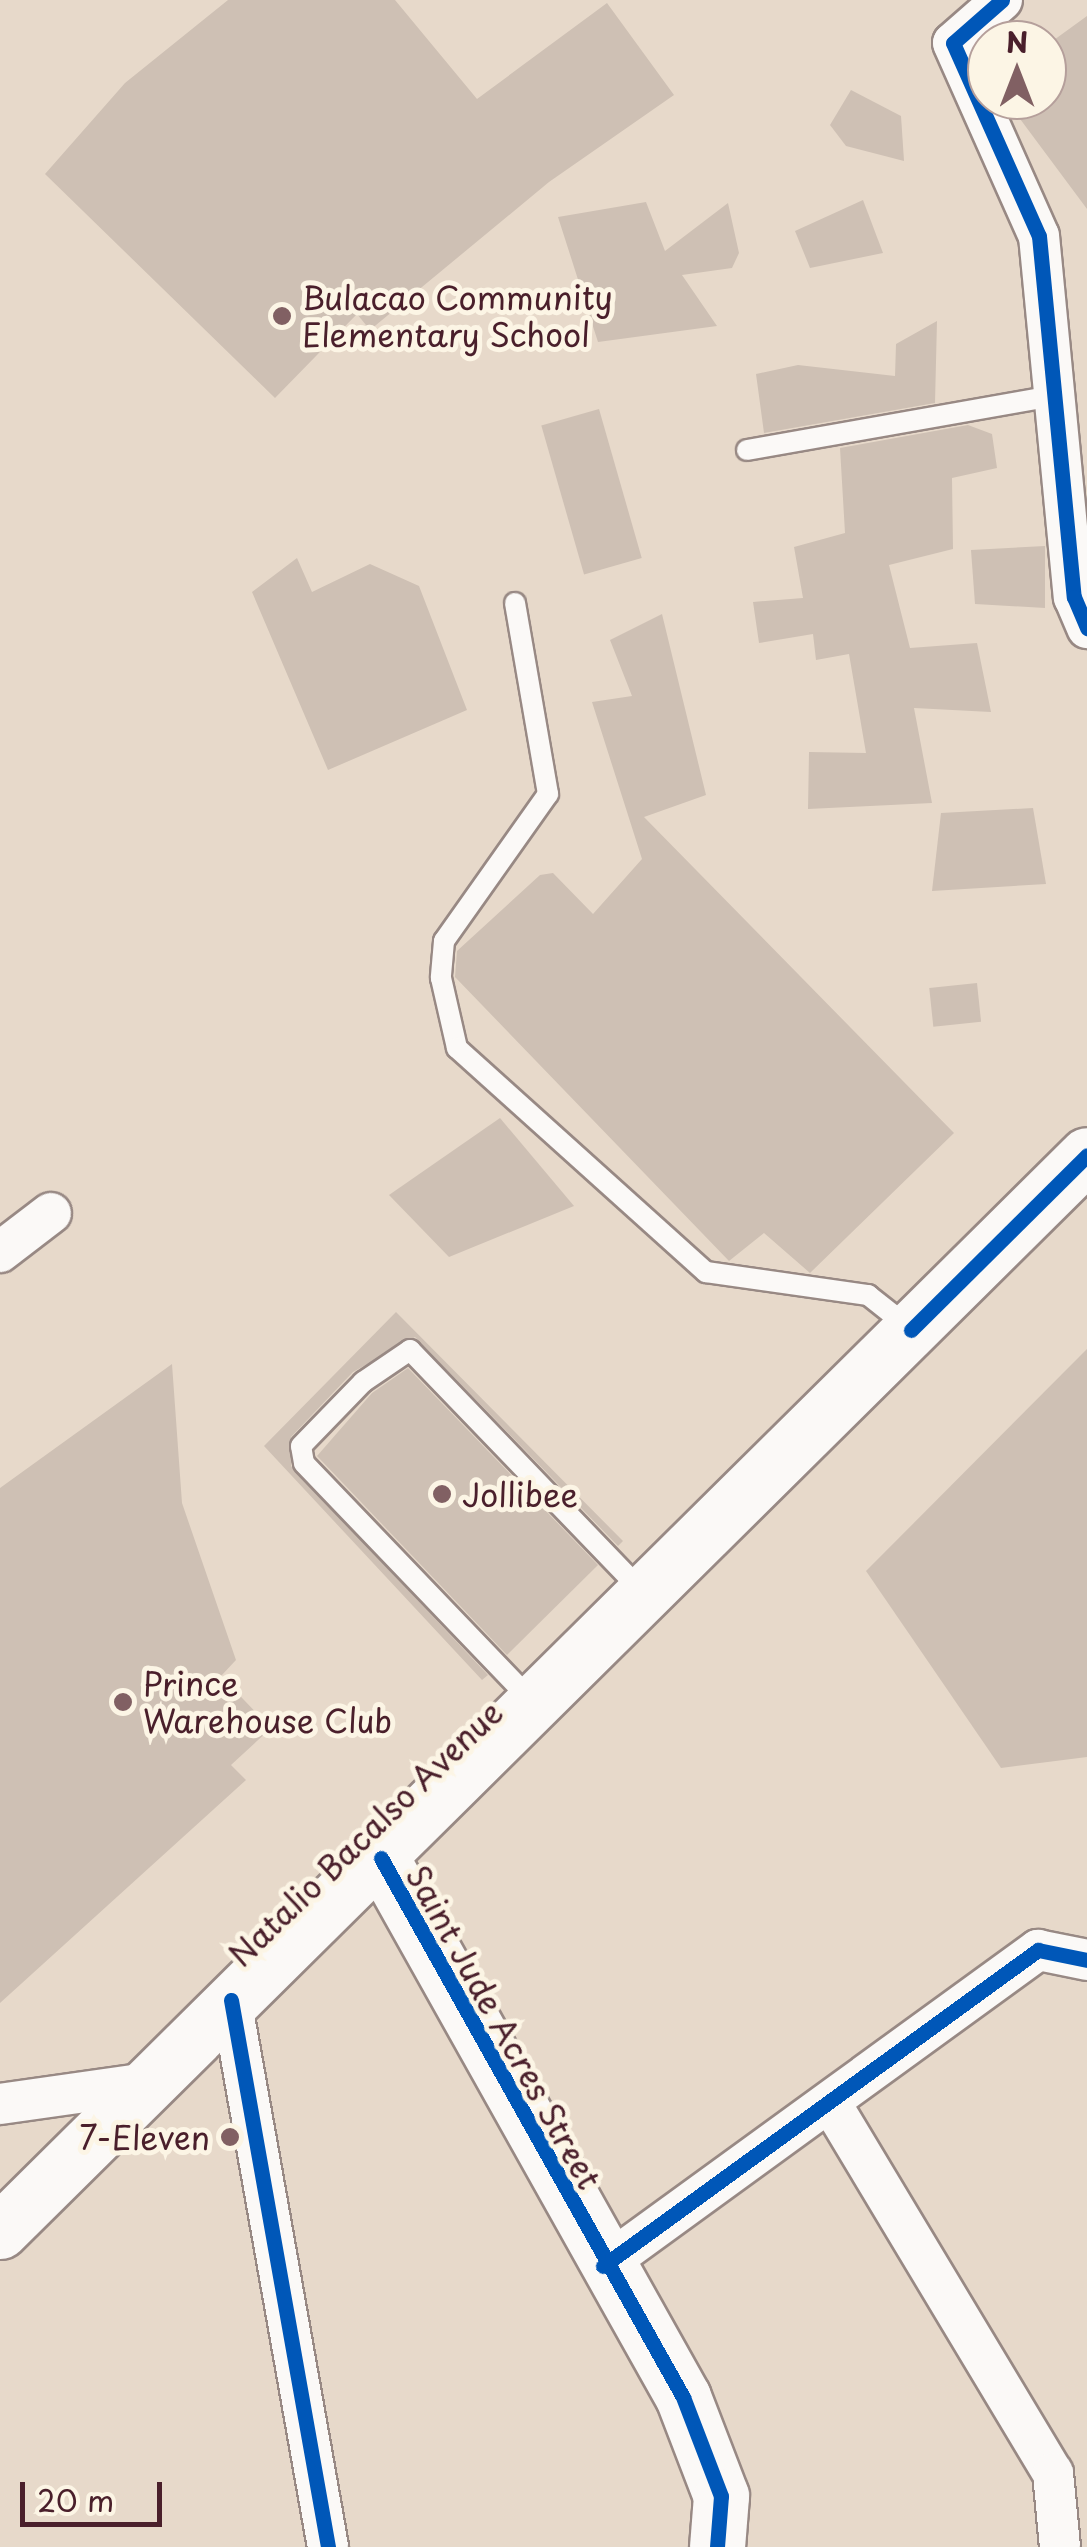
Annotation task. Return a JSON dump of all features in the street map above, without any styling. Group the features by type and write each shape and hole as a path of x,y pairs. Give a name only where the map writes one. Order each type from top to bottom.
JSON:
{"main road":[{"name":"Natalio Bacalso Avenue","path":"0,2230 231,2000 381,1858 1087,1155"},
{"name":"Saint Jude Acres Street","path":"381,1858 602,2266 683,2397 720,2496 718,2547"}],"street":[{"path":"1002,0 954,43 956,59 1039,236 1059,395 1074,596 1087,628"},
{"path":"0,1252 51,1213"},
{"path":"602,2266 832,2104 1038,1950 1087,1960"},
{"path":"231,2000 328,2547"},
{"path":"0,2104 147,2084"},
{"path":"832,2104 1053,2474 1060,2547"}],"lane":[{"path":"746,450 1059,395"},
{"path":"515,603 548,794 444,941 440,978 457,1048 706,1272 868,1296 911,1330"},
{"path":"536,1704 304,1463 301,1446 364,1382 410,1350 646,1595"}],"building":[{"name":"Bulacao Community Elementary School","path":"228,0 395,0 477,99 607,3 674,95 549,182 370,330 357,314 275,398 45,174 125,83"},
{"path":"1087,16 1087,209 1021,120 1067,120 1067,30"},
{"path":"851,90 901,116 904,161 846,146 830,125"},
{"path":"863,200 883,253 810,268 795,231"},
{"path":"646,202 665,251 728,203 739,253 732,268 682,275 717,326 598,342 558,217"},
{"path":"937,321 935,403 764,433 756,374 798,365 895,376 896,344"},
{"path":"599,409 642,558 584,575 541,426"},
{"path":"968,425 992,434 997,468 952,478 953,549 889,565 910,648 977,643 991,712 914,708 932,803 808,809 809,752 866,753 849,654 816,660 813,634 759,643 753,602 803,598 794,547 845,533 840,448"},
{"path":"1045,546 1045,608 975,604 971,550"},
{"path":"297,558 312,592 370,564 419,586 467,710 328,770 252,592"},
{"path":"662,614 706,795 644,817 954,1133 810,1273 764,1233 729,1261 455,977 457,951 540,875 553,873 593,914 642,859 592,702 632,696 610,640"},
{"path":"1033,808 1046,884 932,891 941,813"},
{"path":"977,983 981,1022 933,1027 929,988"},
{"path":"500,1118 574,1206 449,1257 389,1195"},
{"path":"396,1312 623,1541 618,1546 415,1337 353,1372 291,1437 291,1466 488,1675 482,1680 264,1446"},
{"path":"1087,1349 1087,1757 1001,1768 866,1571"},
{"name":"Prince Warehouse Club","path":"172,1364 182,1503 236,1660 221,1676 271,1728 231,1765 246,1780 0,2003 0,1488"},
{"path":"408,1368 598,1565 507,1655 317,1456 372,1393"}],"cycle path":[{"path":"1002,0 953,43 1039,236 1074,597 1087,628"},
{"path":"911,1330 1087,1155"},
{"path":"381,1858 683,2397 721,2496 717,2547"},
{"path":"603,2266 1038,1950 1087,1960"},
{"path":"231,2000 328,2547"}],"place":[{"name":"Bulacao Community Elementary School","path":"282,316"},
{"name":"Jollibee","path":"442,1494"},
{"name":"Prince Warehouse Club","path":"123,1702"},
{"name":"7-Eleven","path":"230,2137"}]}
